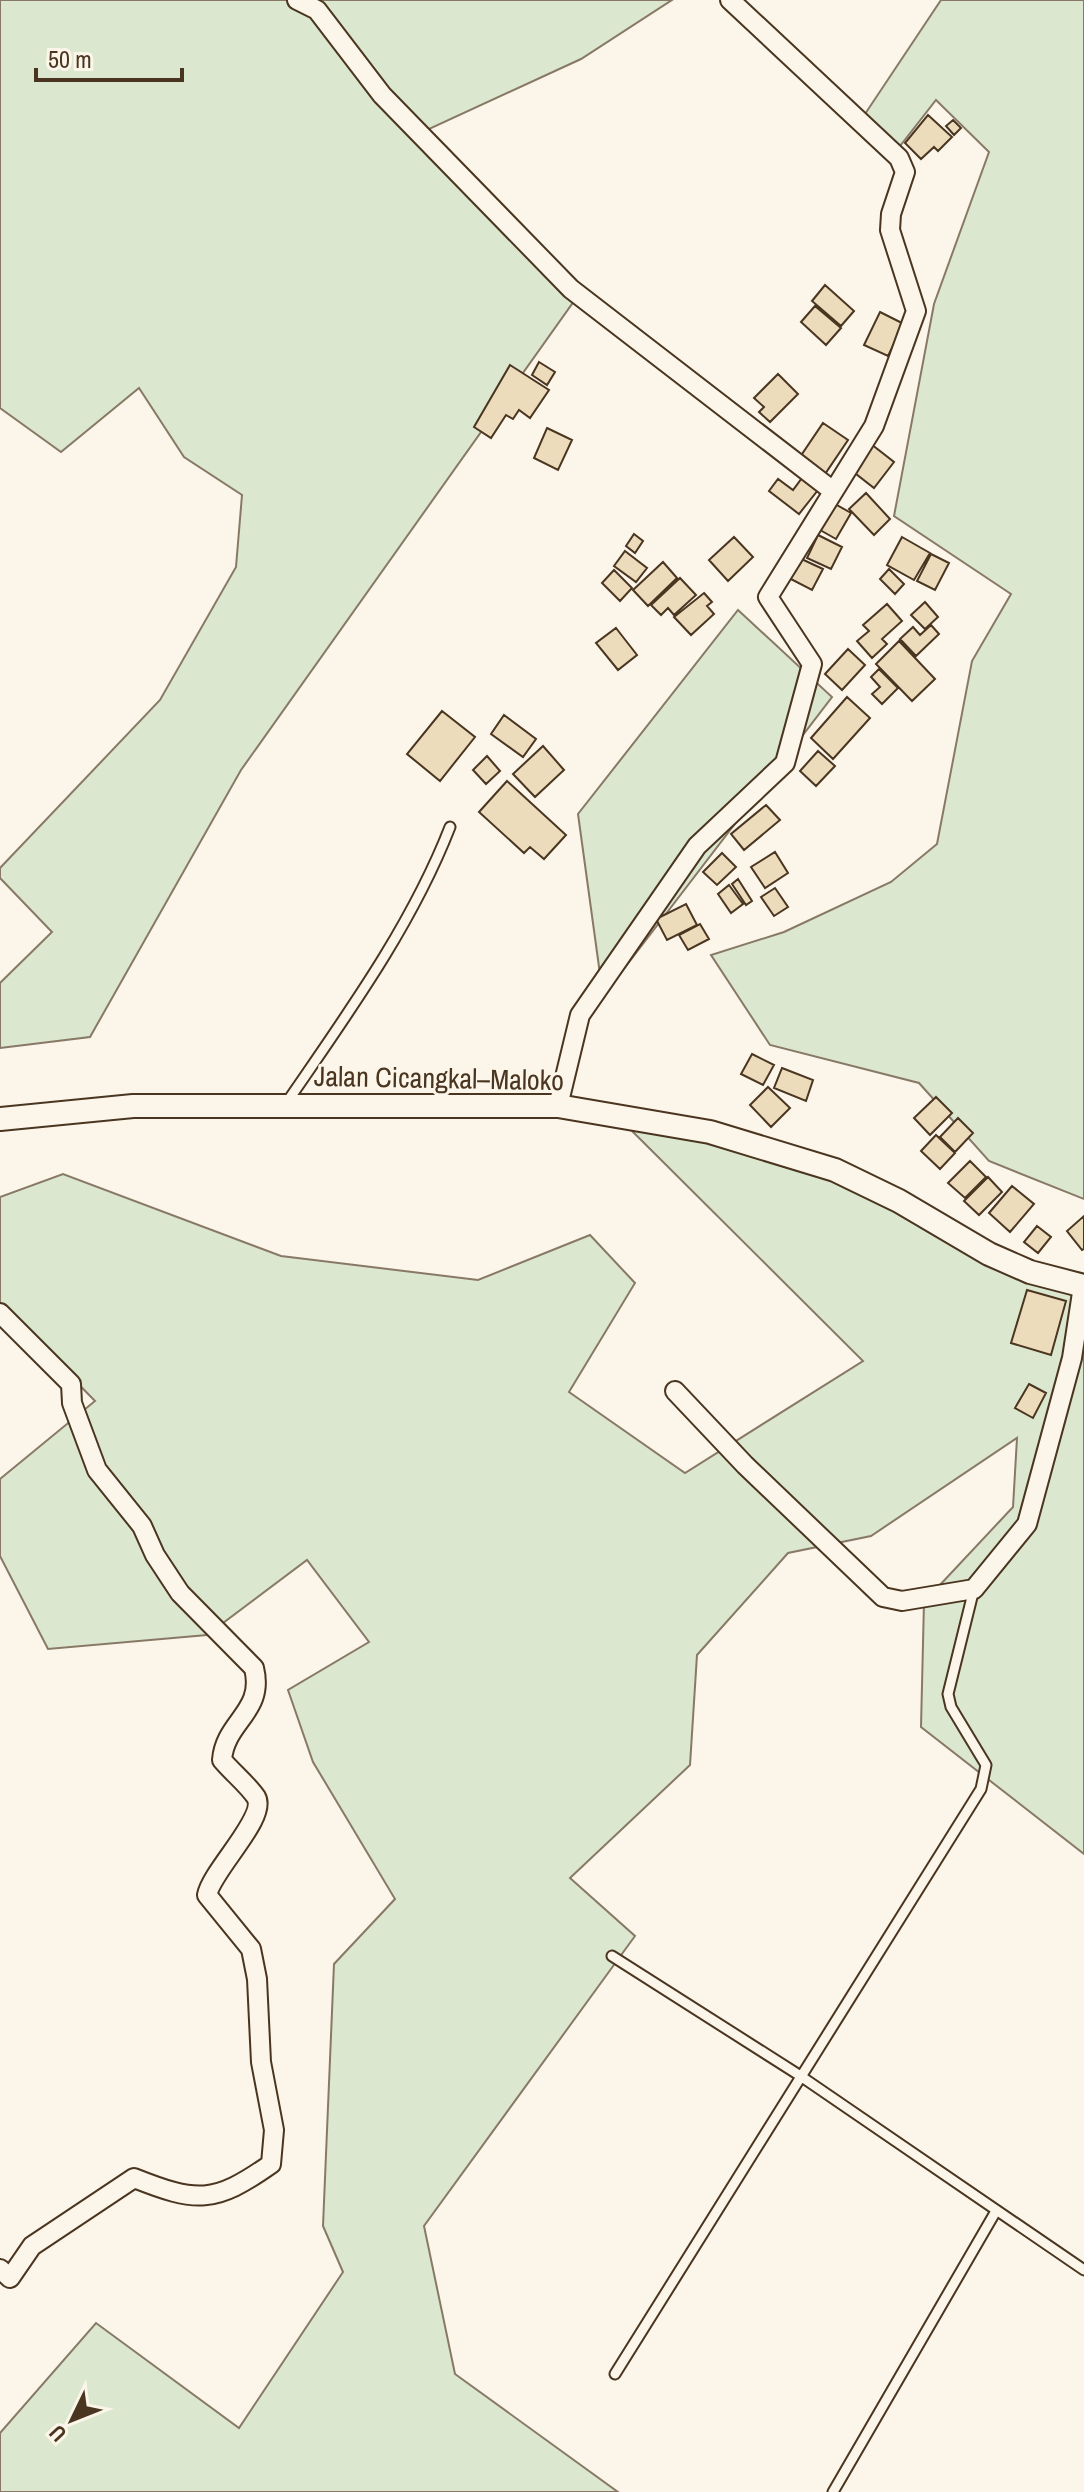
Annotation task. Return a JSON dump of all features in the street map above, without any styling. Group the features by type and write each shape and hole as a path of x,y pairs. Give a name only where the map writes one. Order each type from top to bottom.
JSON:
{"street":[{"path":"297,0 317,10 382,95 571,289 833,491"},
{"path":"558,1106 580,1015 697,846 785,763 812,664 768,597 874,426 916,311 890,230 891,214 905,172 899,158 730,0"},
{"name":"Jalan Cicangkal–Maloko","path":"0,1119 133,1106 558,1106 710,1132 835,1170 899,1201 989,1254 1030,1272 1084,1286"},
{"path":"675,1391 745,1465 883,1597 902,1601 974,1589 1027,1524 1072,1358 1084,1286"},
{"path":"0,1313 71,1384 72,1403 97,1470 142,1526 155,1555 180,1593 254,1668 259,1685 255,1701 223,1744 222,1760 258,1799 259,1809 253,1823 210,1880 207,1895 251,1949 257,1979 261,2062 274,2130 271,2164 248,2180 202,2198 181,2196 134,2178 32,2246 10,2278 0,2269"}],"lane":[{"path":"284,1106 369,981 432,874 450,827"},
{"path":"615,2374 799,2075 981,1789 986,1765 951,1707 948,1694 974,1589"},
{"path":"612,1956 799,2075 1084,2270"},
{"path":"833,2492 996,2211"}],"green space":[{"path":"0,0 672,0 581,59 418,134 579,294 241,770 90,1037 0,1048 0,983 52,932 0,878 0,868 160,700 236,567 242,495 184,457 139,388 61,452 0,408"},
{"path":"941,0 1084,0 1084,1199 989,1161 919,1083 770,1045 711,955 784,932 891,882 937,844 972,661 1011,594 894,516 934,304 989,152 936,100 900,146 865,114"},
{"path":"738,610 832,697 603,996 578,814"},
{"path":"622,1121 833,1172 993,1264 1084,1283 1084,1854 921,1727 924,1602 1013,1507 1017,1438 871,1536 788,1553 697,1655 690,1765 570,1878 635,1936 424,2226 455,2374 618,2492 0,2492 0,2433 96,2323 239,2428 343,2272 323,2226 334,1964 395,1899 313,1762 288,1690 369,1642 307,1560 207,1635 48,1649 0,1556 0,1479 95,1401 0,1304 0,1197 63,1174 281,1256 478,1280 590,1235 635,1283 569,1392 685,1473 863,1361"}],"building":[{"path":"928,115 952,137 938,151 934,147 921,159 905,143"},
{"path":"953,120 961,128 954,135 946,126"},
{"path":"825,285 854,311 841,326 812,301"},
{"path":"815,306 841,328 826,345 801,322"},
{"path":"880,312 904,324 888,356 864,345"},
{"path":"539,362 555,372 547,385 532,375"},
{"path":"510,365 549,390 530,418 519,410 513,419 506,415 491,438 474,427"},
{"path":"778,374 798,394 770,422 759,412 764,407 754,398"},
{"path":"823,423 848,440 823,477 798,460"},
{"path":"547,428 572,440 558,470 534,458"},
{"path":"871,444 894,462 874,488 851,470"},
{"path":"802,478 818,490 799,514 769,491 778,479 793,490"},
{"path":"866,493 890,519 874,535 849,509"},
{"path":"828,500 851,513 836,539 813,526"},
{"path":"634,534 643,541 635,553 626,546"},
{"path":"818,535 842,547 831,569 807,558"},
{"path":"734,537 753,557 728,581 709,560"},
{"path":"902,537 930,553 914,580 887,565"},
{"path":"625,551 647,568 636,582 614,566"},
{"path":"931,554 949,563 935,590 917,581"},
{"path":"795,556 823,569 812,590 785,576"},
{"path":"663,562 677,578 648,606 633,590"},
{"path":"889,569 904,584 895,594 880,579"},
{"path":"614,570 632,588 620,601 602,583"},
{"path":"680,578 696,595 674,615 668,608 661,615 651,605"},
{"path":"704,593 712,602 707,606 714,614 691,635 674,617"},
{"path":"925,602 938,617 925,629 911,615"},
{"path":"887,604 902,621 882,639 887,644 872,658 857,641 869,631 863,625"},
{"path":"931,625 939,634 916,656 900,639 913,627 920,635"},
{"path":"616,628 637,655 618,670 596,643"},
{"path":"899,641 935,679 912,701 876,664"},
{"path":"848,649 865,665 842,690 825,674"},
{"path":"879,669 898,688 882,704 872,694 880,687 871,677"},
{"path":"847,697 870,718 833,759 811,738"},
{"path":"442,711 475,737 440,781 407,754"},
{"path":"504,715 536,739 523,757 491,734"},
{"path":"543,746 564,770 535,797 513,774"},
{"path":"818,751 835,766 816,786 800,771"},
{"path":"487,756 500,771 486,784 473,770"},
{"path":"507,781 566,835 544,859 530,847 524,853 479,812"},
{"path":"766,805 780,820 744,850 731,834"},
{"path":"775,852 788,873 765,888 751,867"},
{"path":"722,853 736,867 717,885 703,872"},
{"path":"738,879 752,901 746,905 732,884"},
{"path":"729,885 743,904 731,913 718,894"},
{"path":"775,888 788,907 774,916 761,897"},
{"path":"686,904 697,925 667,940 656,919"},
{"path":"700,924 709,939 688,950 679,935"},
{"path":"752,1054 774,1065 763,1085 741,1074"},
{"path":"782,1068 813,1080 806,1101 774,1088"},
{"path":"768,1087 790,1108 771,1127 750,1105"},
{"path":"936,1097 952,1113 930,1135 914,1118"},
{"path":"958,1118 973,1133 955,1152 940,1137"},
{"path":"936,1135 955,1153 940,1169 921,1151"},
{"path":"970,1161 986,1177 965,1198 948,1183"},
{"path":"988,1177 1002,1192 979,1215 964,1201"},
{"path":"1012,1186 1034,1204 1010,1232 989,1213"},
{"path":"1084,1216 1084,1249 1082,1250 1067,1231"},
{"path":"1037,1226 1051,1237 1038,1253 1024,1242"},
{"path":"1027,1290 1066,1301 1051,1355 1011,1343"},
{"path":"1029,1384 1046,1393 1033,1418 1015,1408"}]}
